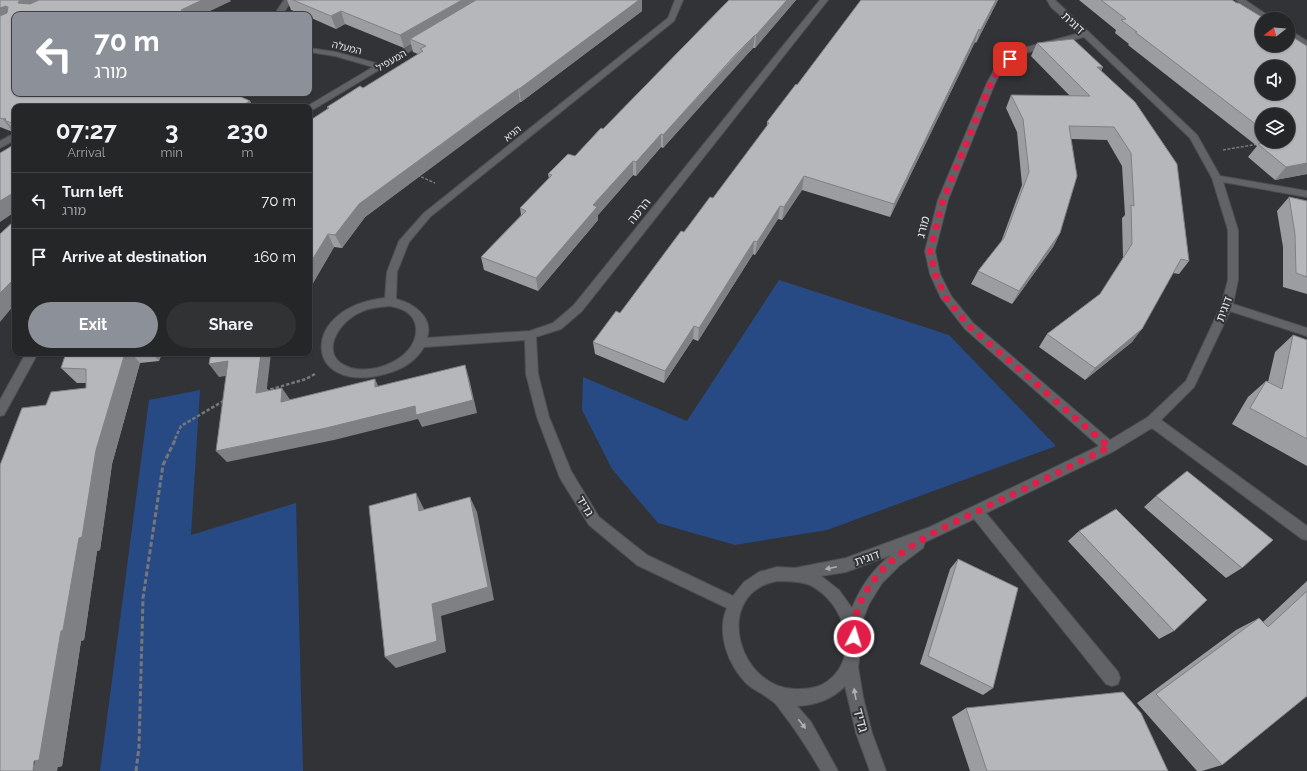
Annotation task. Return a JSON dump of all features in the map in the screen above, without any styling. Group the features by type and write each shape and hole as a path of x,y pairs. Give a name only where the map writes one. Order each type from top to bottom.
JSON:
{"street":[{"path":"280,12 288,0"},
{"name":"הגיא","path":"390,302 392,272 404,241 427,215 671,19 679,0"},
{"name":"הרמה","path":"420,343 530,335 557,326 578,308 824,0"},
{"name":"דוגית","path":"797,574 846,565 934,532 1109,447 1152,421 1190,384 1227,306 1233,280 1234,230 1217,178 1194,137 1133,78 1084,34 1054,5 1051,0"},
{"path":"1240,0 1258,12"},
{"name":"מורג","path":"1084,34 1019,52 1001,65 991,83 943,200 930,251 935,274 946,298 969,326 1109,447"},
{"name":"המעפיל","path":"312,107 434,35"},
{"path":"1295,36 1307,44"},
{"name":"המעלה","path":"312,50 336,54 380,67"},
{"path":"0,145 12,138"},
{"path":"1217,178 1307,194"},
{"path":"390,302 407,306 418,315 423,328 420,343 412,354 387,370 371,374 356,374 343,370 333,363 327,354 326,343 330,332 337,322 348,313 361,306 390,302"},
{"path":"1227,306 1307,332"},
{"name":"גדיד","path":"530,335 532,374 543,417 565,474 594,521 642,560 735,604"},
{"path":"0,411 30,356"},
{"path":"1152,421 1307,534"},
{"path":"977,512 1112,678"},
{"name":"דוגית","path":"853,626 859,605 869,587 885,567 934,532"},
{"path":"778,574 797,574 815,581 832,592 845,608 853,626 855,647 850,667 838,684 821,695 799,698 777,694 757,683 741,666 732,645 730,624 735,604 746,589 760,579 778,574"},
{"name":"גדיד","path":"850,667 855,697 864,733 878,771"},
{"path":"777,694 805,728 830,771"}],"path":[{"path":"1203,153 1255,144"},
{"path":"412,173 456,192"},
{"path":"258,392 306,379 333,363"},
{"path":"136,771 139,747 143,598 163,465 181,426 221,401 228,400"}],"shaded area":[{"path":"779,280 949,335 1056,446 827,530 735,545 658,523 612,469 582,410 583,377 687,421"},
{"path":"200,390 191,535 296,503 303,771 100,771 149,400"}],"building":[{"path":"0,0 22,0 18,3 30,4 39,0 202,0 181,10 186,12 12,12 12,96 239,96 250,101 244,104 12,104 12,123 6,121 5,118 0,118 0,16 7,13 8,7 6,6 0,8"},
{"path":"293,0 462,0 400,35 341,11 331,16"},
{"path":"476,0 639,0 519,89 359,204 335,235 328,234 312,260 312,119 329,108 327,107 360,86 363,88 423,51 420,49 426,46 410,39"},
{"path":"729,0 787,0 663,135 661,134 636,162 633,161 593,205 597,207 536,278 481,257 526,211 520,208 552,175 548,174 568,154 575,156"},
{"path":"861,0 996,0 980,31 979,29 894,204 804,176 784,207 780,206 757,242 754,241 699,328 694,326 665,371 593,342 616,311 620,313 681,231 684,232 710,197 713,198 769,123 767,122"},
{"path":"1101,0 1232,0 1255,13 1255,52 1295,52 1295,38 1307,46 1307,163 1286,167 1263,148 1295,148 1295,108 1255,108 1255,124 1121,20 1126,19"},
{"path":"1073,39 1103,67 1097,67 1135,102 1177,164 1189,261 1181,259 1142,329 1095,368 1047,334 1100,294 1132,244 1131,205 1134,206 1131,153 1114,127 1069,126 1077,176 1060,233 1019,291 978,271 1004,238 1029,172 1023,119 1011,95 1090,96 1037,43"},
{"path":"12,146 12,194 0,201 0,153"},
{"path":"1289,197 1307,201 1307,277 1296,273 1295,234"},
{"path":"12,223 12,281 0,293 0,234"},
{"path":"1293,335 1307,340 1307,439 1250,408 1266,381 1282,389"},
{"path":"65,356 124,356 96,450 82,537 79,538 63,630 61,631 39,760 34,761 33,771 0,771 0,465 22,408 46,405 51,392 86,388 86,369 61,368"},
{"path":"210,356 261,356 256,393 282,388 281,402 375,379 375,387 465,365 473,400 416,415 415,406 326,428 216,451 228,361 209,364"},
{"path":"1187,471 1273,540 1242,568 1156,496"},
{"path":"416,493 419,511 470,497 488,587 432,604 437,641 385,657 369,506"},
{"path":"1116,509 1207,600 1174,631 1079,531"},
{"path":"958,559 1018,588 993,688 928,656"},
{"path":"1307,591 1307,696 1222,765 1156,694 1259,618 1268,627"},
{"path":"1123,692 1141,713 1168,771 987,771 966,708"}],"route":[{"path":"854,637 853,626 859,605 869,587 885,567 934,532 1109,447 969,326 946,298 935,274 930,251 943,200 991,83 1001,65 1010,59"}]}
